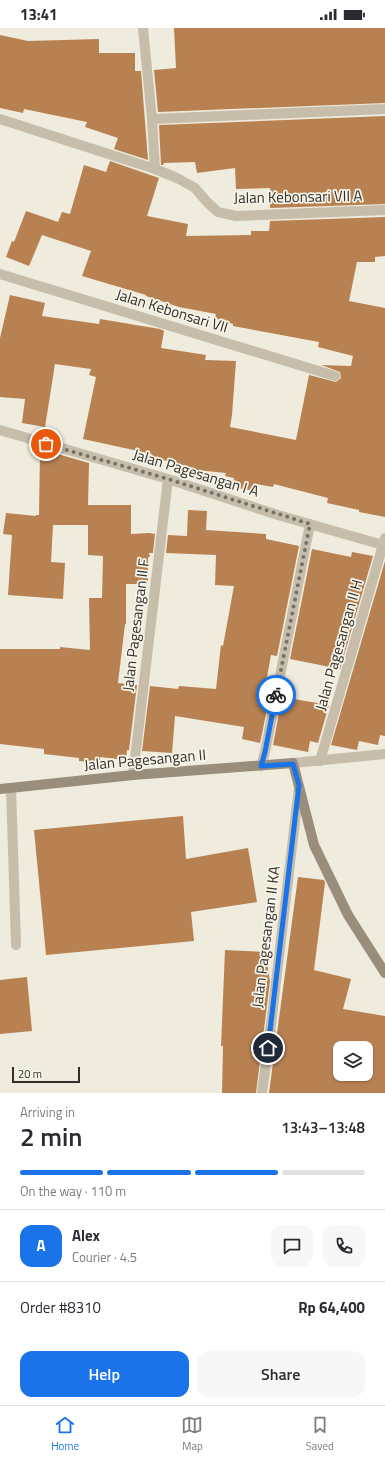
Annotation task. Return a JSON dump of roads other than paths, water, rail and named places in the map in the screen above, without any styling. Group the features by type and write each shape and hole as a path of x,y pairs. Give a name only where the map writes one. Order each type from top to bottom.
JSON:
{"street":[{"path":"143,28 152,119 155,169"},
{"path":"152,119 385,109"},
{"name":"Jalan Kebonsari VII A","path":"0,119 155,169 177,178 195,188 218,212 236,216 385,210"},
{"name":"Jalan Kebonsari VII","path":"0,274 335,376"},
{"name":"Jalan Pagesangan I A","path":"0,430 168,479 310,524 384,541"},
{"name":"Jalan Pagesangan II F","path":"133,775 168,479"},
{"path":"261,766 310,524"},
{"name":"Jalan Pagesangan II H","path":"320,761 384,541"},
{"name":"Jalan Pagesangan II","path":"0,789 133,775 293,764 385,754"},
{"path":"293,764 314,845 348,916 385,973"},
{"name":"Jalan Pagesangan II KA","path":"262,1093 299,785"},
{"path":"11,788 16,945"}]}
